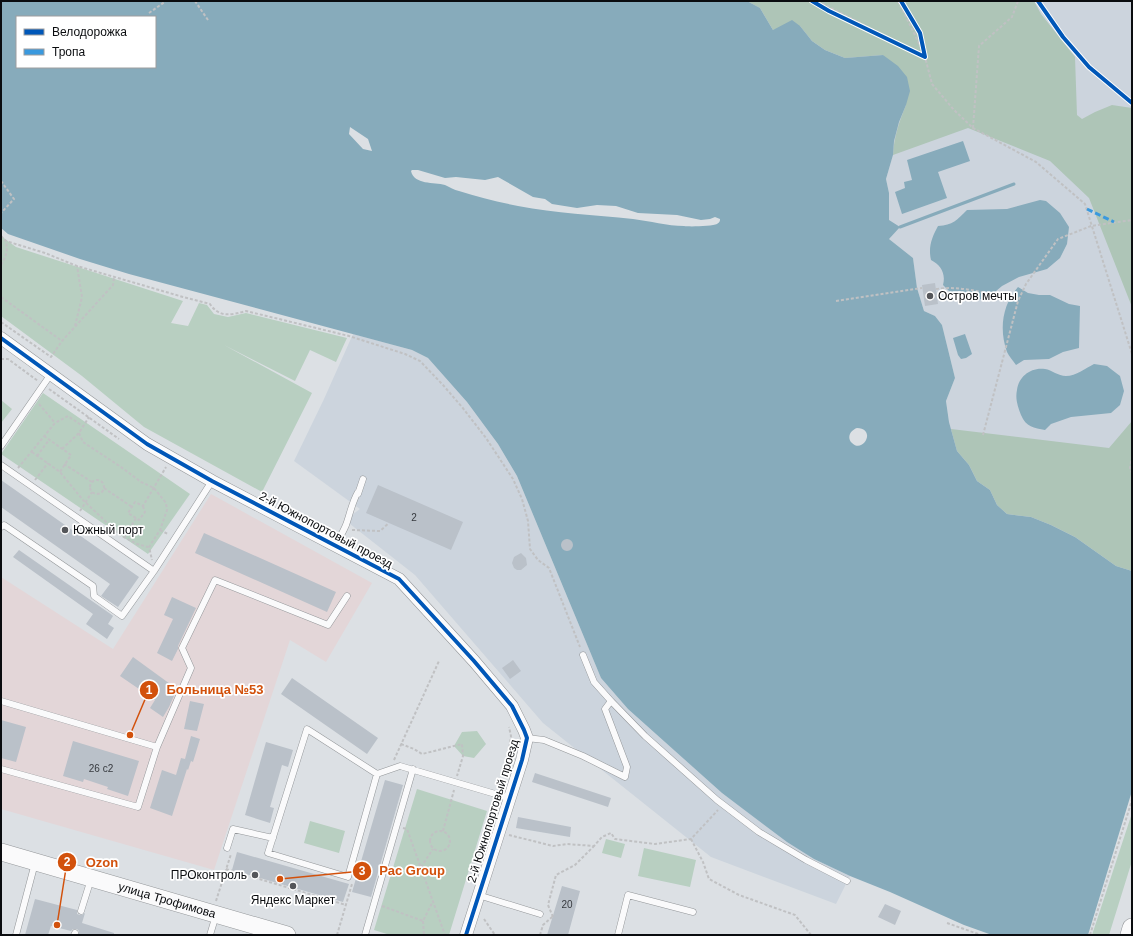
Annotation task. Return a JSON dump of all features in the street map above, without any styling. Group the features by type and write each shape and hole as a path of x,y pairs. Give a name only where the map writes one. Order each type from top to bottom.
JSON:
{"main road":[{"name":"улица Трофимова","path":"1,852 91,878 216,908 268,932 287,935"},
{"path":"1130,935 1132,928"}],"street":[{"name":"2-й Южнопортовый проезд","path":"1,338 147,444 212,481 399,579 474,661 512,706 524,730 526,738 522,760 504,796 466,935"}],"lane":[{"path":"1,446 51,374"},
{"path":"1,465 154,570"},
{"path":"335,546 344,530 363,479"},
{"path":"1,527 4,525 93,586 94,596 122,616 212,481"},
{"path":"1,769 138,807 157,747 191,668 182,648 215,580 328,625 347,596"},
{"path":"583,655 594,682 611,701 645,736 723,805 758,832 806,860 847,881"},
{"path":"1,701 157,747"},
{"path":"526,738 544,740 583,756 626,777 627,767 604,709 611,701"},
{"path":"307,729 377,774 348,877 268,854 307,729"},
{"path":"377,774 400,766 504,796"},
{"path":"365,935 413,769"},
{"path":"227,848 233,829 273,838"},
{"path":"16,935 36,862"},
{"path":"81,912 91,878"},
{"path":"478,895 544,915"},
{"path":"618,935 628,895 693,912"},
{"path":"210,935 216,908"}],"path":[{"path":"149,13 166,1"},
{"path":"195,1 208,20"},
{"path":"812,1 829,11 925,57"},
{"path":"818,1 925,57"},
{"path":"898,1 916,34 925,57"},
{"path":"902,1 917,27"},
{"path":"974,128 979,46 1012,17 1018,1"},
{"path":"920,34 932,84 954,110 974,128 1036,162 1085,204 1132,354"},
{"path":"1,181 14,199 1,213"},
{"path":"983,435 1018,301 1026,284 1058,239 1092,226 1132,220"},
{"path":"1,236 6,241 45,253 77,266 114,278 210,304 214,311 230,315 246,311 349,336 405,354 420,361 462,407 486,438 513,479 522,500 528,521 530,550 538,560 549,568 583,655"},
{"path":"1,265 6,256 6,241"},
{"path":"75,327 82,297 77,266"},
{"path":"1,322 50,357 62,341 113,285 114,278"},
{"path":"836,301 922,288"},
{"path":"936,289 968,289 1018,301"},
{"path":"1,297 62,341"},
{"path":"1,359 8,359 43,385"},
{"path":"38,402 55,423"},
{"path":"14,474 55,423 68,416 84,427"},
{"path":"62,449 79,433 89,417"},
{"path":"32,452 60,472 86,502 124,538 137,544 149,547 160,530 167,510 166,503 154,488 141,482 83,442 79,433"},
{"path":"44,436 71,455 60,472"},
{"path":"37,456 49,440"},
{"path":"1132,456 1130,468 1132,473"},
{"path":"31,486 48,463"},
{"path":"64,464 92,482 96,480 100,481 104,488 132,507"},
{"path":"143,506 166,467"},
{"path":"76,517 92,492 90,488 92,482"},
{"path":"92,492 99,493 104,488"},
{"path":"135,502 143,506 145,512 139,520 128,512 135,502"},
{"path":"124,538 136,518"},
{"path":"344,530 380,531 389,523"},
{"path":"393,768 393,761 439,661"},
{"path":"504,796 505,777 511,736 509,723"},
{"path":"401,744 422,754 462,744 463,756 443,831"},
{"path":"1090,935 1132,800"},
{"path":"553,917 548,905 556,875 575,865 602,837 611,833 615,839 656,844 691,839 723,805"},
{"path":"407,829 445,935"},
{"path":"216,908 226,869 240,831"},
{"path":"443,831 448,835 450,845 442,852 439,852 432,849 429,843 431,836 436,832 443,831"},
{"path":"509,835 553,846 567,844 594,846"},
{"path":"691,839 703,862 709,879 739,895 795,915 811,935"},
{"path":"421,867 432,849"},
{"path":"226,869 346,905"},
{"path":"337,935 352,884"},
{"path":"424,935 423,922 433,901"},
{"path":"374,903 423,922"},
{"path":"544,915 553,917"},
{"path":"540,935 542,925 553,917"},
{"path":"484,919 495,935"},
{"path":"947,922 981,935"}],"shaded area":[{"path":"747,1 1132,1 1132,571 957,451 949,422 946,401 955,378 942,325 935,316 924,311 917,288 913,258 889,239 889,193 886,179 893,155 883,55 845,58"},
{"path":"353,334 412,350 428,358 467,402 498,444 517,476 601,678 628,709 722,793 814,859 850,876 836,904 711,857 543,723 415,575 345,520 360,509 294,461"},
{"path":"211,494 372,583 326,662 290,640 214,870 1,809 1,577 113,649"}],"green space":[{"path":"747,1 1034,1 1041,14 1075,57 1077,115 1082,119 1112,105 1132,108 1132,307 1089,198 1050,161 968,128 893,155 897,130 906,105 883,55 845,58 825,50 812,41 800,26 773,30 760,8"},
{"path":"1,236 16,247 183,301 171,323 188,326 199,303 207,305 214,314 228,317 246,313 347,338 336,362 310,350 295,381 224,345 312,393 262,492 144,427 82,376 1,316"},
{"path":"43,393 190,494 148,554 1,454"},
{"path":"1,400 12,409 1,423"},
{"path":"1132,421 1132,571 1116,566 1075,537 1051,525 1031,517 1007,514 997,505 990,490 977,481 969,465 957,451 951,429 1109,448"},
{"path":"477,731 486,744 474,758 463,756 454,746 462,732"},
{"path":"417,789 487,811 449,935 390,935 374,930"},
{"path":"1132,813 1132,861 1109,935 1092,935"},
{"path":"310,821 345,831 339,853 304,843"},
{"path":"606,839 625,844 621,858 602,853"},
{"path":"644,848 696,860 690,887 638,876"}],"water":[{"path":"1,1 747,1 760,8 773,30 792,20 800,26 812,41 825,50 845,58 883,55 898,66 907,77 910,91 899,122 894,141 893,155 886,179 889,193 889,220 900,227 889,239 913,258 917,288 924,311 935,316 942,325 955,378 946,401 949,422 957,451 969,465 977,481 990,490 997,505 1007,514 1031,517 1051,525 1075,537 1116,566 1132,571 1132,791 1088,935 992,935 964,925 814,859 787,842 722,793 628,709 601,678 517,476 498,444 467,402 428,358 412,350 129,274 8,234 1,228","holes":["350,127 368,139 372,151 363,149 349,134","412,170 418,170 445,178 456,177 485,180 498,177 533,197 545,199 552,204 577,208 597,205 616,206 638,213 677,215 701,220 715,217 720,220 717,224 711,225 678,226 633,219 532,208 457,191 445,185 420,181 413,175","857,428 863,429 867,436 864,443 856,446 850,441 849,436 851,432"]},
{"path":"963,141 970,161 938,172 947,198 902,214 895,192 905,188 904,182 912,180 907,160"},
{"path":"1040,200 1046,201 1060,213 1069,227 1067,244 1060,258 1047,269 1019,277 1002,286 989,297 978,300 964,300 951,293 943,285 944,277 942,270 938,264 931,260 930,255 931,242 938,226 954,221 967,210 1007,209"},
{"path":"1018,287 1028,293 1050,295 1069,304 1080,306 1079,348 1063,352 1049,359 1024,360 1016,365 1007,352 1003,335 1003,327 1005,310 1008,302"},
{"path":"965,334 972,354 961,359 958,355 953,338"},
{"path":"1094,364 1107,366 1120,376 1124,391 1120,405 1111,413 1071,417 1051,424 1045,430 1034,428 1025,422 1021,415 1016,397 1018,385 1026,374 1035,369 1045,369 1060,375 1070,376"}],"building":[{"path":"935,283 938,304 925,306 922,285"},
{"path":"1,480 139,577 118,607 101,596 110,584 1,507"},
{"path":"378,485 463,522 451,550 366,513"},
{"path":"204,533 336,592 327,612 195,553"},
{"path":"565,539 569,539 573,545 569,551 565,551 561,547 561,543"},
{"path":"19,550 113,616 108,624 114,628 107,639 86,624 93,614 13,557"},
{"path":"521,553 526,558 527,565 521,570 517,570 514,568 512,563 514,557"},
{"path":"172,597 196,608 172,661 157,653 173,619 164,615"},
{"path":"133,657 177,689 163,717 150,708 155,700 120,676"},
{"path":"513,660 521,671 510,679 502,668"},
{"path":"292,678 378,738 367,754 281,694"},
{"path":"190,701 204,704 197,731 184,729"},
{"path":"1,720 26,727 16,762 1,758"},
{"path":"191,736 200,739 193,762 191,761 188,770 187,769 172,816 150,808 162,770 176,775 181,758 185,759"},
{"path":"73,741 139,761 128,796 84,779 83,782 63,776"},
{"path":"266,742 293,750 288,767 282,765 270,807 274,808 270,823 245,815"},
{"path":"535,773 611,798 608,807 532,782"},
{"path":"385,780 403,785 371,897 352,892"},
{"path":"518,817 571,827 570,837 516,828"},
{"path":"237,852 349,884 343,902 232,870"},
{"path":"562,886 580,891 568,935 547,935"},
{"path":"35,899 77,910 77,914 80,915 85,913 82,923 114,933 114,935 79,935 79,931 77,929 73,929 71,931 51,926 48,935 25,935"},
{"path":"885,904 901,911 895,925 878,917"}],"waterway":[{"path":"900,227 1014,184"}],"marked path":[{"path":"1087,209 1114,222"}],"cycle path":[{"path":"812,1 829,11 925,57 920,33 901,1"},
{"path":"1038,1 1063,37 1089,67 1132,103"},
{"path":"1,338 147,444 212,481 399,579 474,661 512,706 527,738 522,760 466,935"}],"place":[{"name":"Остров мечты","path":"930,296"},
{"name":"Южный порт","path":"65,530"},
{"name":"Больница №53","path":"130,735"},
{"name":"ПРОконтроль","path":"255,875"},
{"name":"Pac Group","path":"280,879"},
{"name":"Яндекс Маркет","path":"293,886"},
{"name":"Ozon","path":"57,925"}]}
